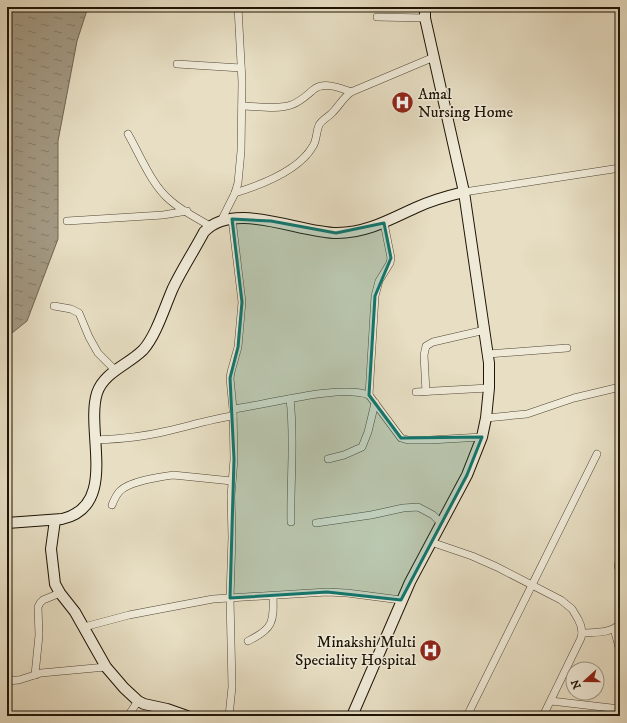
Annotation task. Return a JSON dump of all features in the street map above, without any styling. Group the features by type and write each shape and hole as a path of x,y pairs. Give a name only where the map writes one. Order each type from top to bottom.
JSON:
{"street":[{"path":"221,221 235,193 240,174 242,106 238,7"},
{"path":"352,716 401,600 467,475 482,437 486,418 489,388 488,354 485,330 464,192 425,18 425,7"},
{"path":"377,17 425,18"},
{"path":"235,193 254,188 276,178 304,158 314,146 319,124 334,111 351,92 434,57"},
{"path":"177,64 241,68"},
{"path":"242,106 289,106 301,101 316,87 322,85 334,86 351,92"},
{"path":"128,134 156,184 172,202 210,226"},
{"path":"7,524 55,520 70,517 78,513 87,502 96,477 95,411 97,395 103,382 139,354 150,341 174,286 204,232 210,226 221,221 248,219 271,221 336,233 365,230 450,195 620,168"},
{"path":"66,221 163,215 187,211"},
{"path":"229,716 232,687 230,598 232,537 231,496 234,459 233,412 230,385 231,372 238,347 242,302 232,219"},
{"path":"369,396 375,296 379,281 390,263 391,258 384,223"},
{"path":"54,306 71,309 79,313 91,342 98,353 116,371"},
{"path":"426,392 424,355 426,346 433,342 485,330"},
{"path":"488,354 567,348"},
{"path":"486,418 528,414 574,398 620,387"},
{"path":"416,392 489,388"},
{"path":"96,440 126,439 143,436 217,418 233,412 290,399 352,392 369,396 398,436 404,440 437,440 482,437"},
{"path":"290,399 293,438 291,522"},
{"path":"328,459 354,452 362,447 368,432 375,403"},
{"path":"467,716 596,454"},
{"path":"112,505 115,497 125,487 164,476 173,475 232,481"},
{"path":"316,523 371,515 403,508 418,507 433,515 441,523"},
{"path":"55,520 52,539 52,559 55,584 60,594 75,612 106,667 124,688 138,701 187,716"},
{"path":"431,542 478,559 561,600 572,609 581,626 582,633 543,716"},
{"path":"620,557 618,566 620,573"},
{"path":"84,627 110,619 197,601 230,598 327,592 401,600"},
{"path":"35,674 39,635 38,607 43,600 60,594"},
{"path":"248,641 260,635 271,624 273,617 273,596"},
{"path":"582,633 608,632 620,624"},
{"path":"614,629 620,651"},
{"path":"7,681 19,680 35,674 106,667"},
{"path":"128,716 138,701"},
{"path":"551,701 620,709"},
{"path":"619,716 620,712"}],"highlighted area":[{"path":"232,219 271,221 336,233 384,223 391,258 375,296 369,395 401,438 482,437 467,475 401,600 327,592 230,598 234,459 230,378 238,347 242,302"}],"water":[{"path":"7,7 88,7 77,41 58,141 58,239 27,321 7,337"}],"place":[{"name":"Amal Nursing Home","path":"402,103"},
{"name":"Minakshi Multi Speciality Hospital","path":"431,651"}]}
